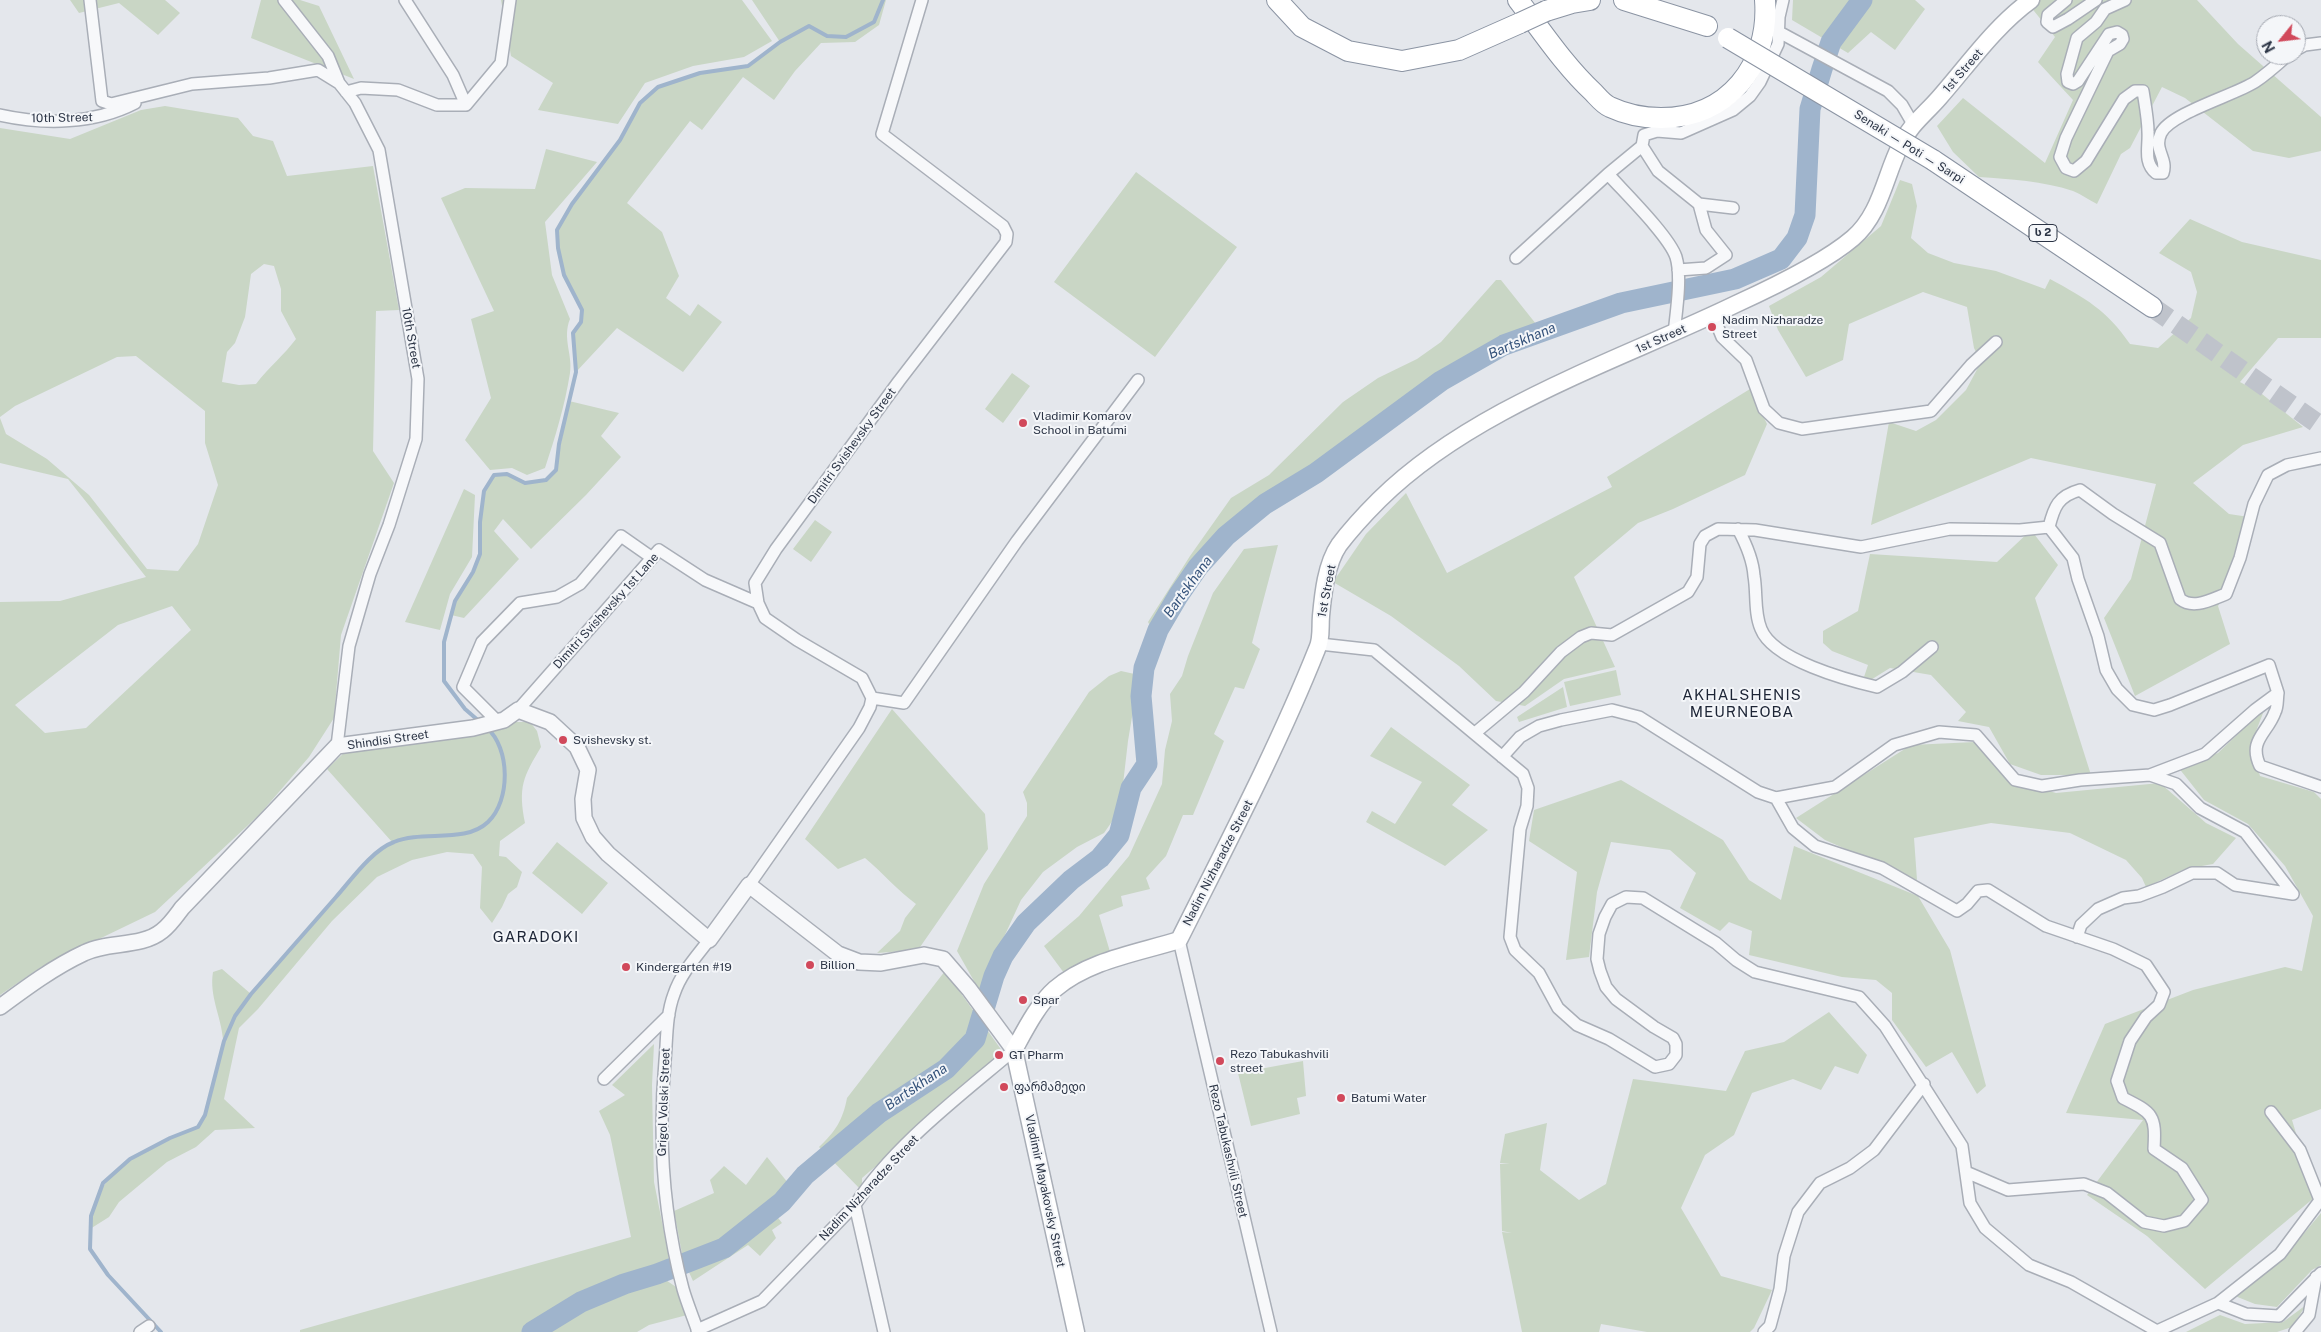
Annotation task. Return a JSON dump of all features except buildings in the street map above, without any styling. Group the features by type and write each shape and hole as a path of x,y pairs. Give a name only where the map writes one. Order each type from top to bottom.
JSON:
{"highway":[{"path":"1277,0 1302,27 1348,51 1402,61 1459,50 1546,11 1590,0"},
{"path":"1518,0 1576,76 1608,106 1639,118 1682,118 1706,110 1726,98 1746,77 1763,43 1766,0"},
{"path":"1624,0 1707,26"},
{"name":"Senaki — Poti — Sarpi","path":"1658,0 1674,6 1933,160 2152,306"}],"main road":[{"name":"1st Street","path":"1320,644 1321,614 1327,576 1337,548 1360,519 1394,486 1434,454 1480,425 1536,395 1759,294 1816,262 1853,238 1875,211 1901,142 1913,124 1935,102 2014,12 2031,0"},
{"name":"Nadim Nizharadze Street","path":"1014,1050 1029,1024 1054,990 1082,970 1179,940 1259,783 1320,644"},
{"name":"Vladimir Mayakovsky Street","path":"1014,1050 1076,1332"}],"street":[{"path":"90,0 102,101 111,104 150,95"},
{"path":"284,0 328,56 342,88 398,90 437,105 466,105"},
{"path":"405,0 453,75 466,105"},
{"path":"466,105 501,63 510,0"},
{"name":"Dimitri Svishevsky Street","path":"758,603 755,583 776,549 899,381 1006,242 1007,234 1003,226 882,134 922,0"},
{"path":"1516,258 1608,174 1642,146 1644,135 1657,131 1681,133 1733,110 1750,96 1760,82 1778,44 1779,18 1783,0"},
{"path":"2066,0 2048,15 2047,22 2053,27 2096,0"},
{"path":"2125,0 2105,9 2096,22 2077,38 2067,74 2068,82 2073,84 2078,81 2109,34 2118,32 2122,35 2123,39 2120,44 2108,51 2066,138 2060,157 2066,168 2074,171 2086,161 2124,99 2135,91 2142,91 2148,132 2146,155 2150,169 2156,173 2163,173 2165,166 2157,144 2162,130 2180,116 2256,82 2276,65"},
{"path":"1779,32 1888,91 1902,105 1913,124"},
{"path":"2306,45 2321,43"},
{"name":"10th Street","path":"0,115 45,121 99,118 117,112 150,95 192,84 269,78 318,70 342,88 355,103 379,150 418,379 416,439 389,525 370,574 349,646 337,746"},
{"path":"1642,146 1658,171 1699,204 1733,208"},
{"path":"1608,174 1668,241 1676,258 1678,274 1674,334"},
{"path":"1678,274 1706,268 1726,255 1706,230 1699,204"},
{"path":"1714,315 1722,337 1746,360 1764,409 1780,422 1802,429 1930,411 1971,365 1996,342"},
{"path":"872,698 904,703 1017,541 1138,380"},
{"path":"2049,527 2055,506 2070,493 2080,490 2113,514 2160,543 2180,599 2185,603 2199,604 2226,594 2240,558 2254,504 2268,475 2287,465 2321,458"},
{"path":"2309,461 2321,466"},
{"path":"1476,733 1524,692 1561,652 1581,637 1591,633 1612,635 1688,592 1697,577 1700,544 1705,536 1718,529 1755,530 1861,547 1950,529 2020,530 2049,527"},
{"path":"2049,527 2073,558 2078,579 2098,636 2106,670 2116,690 2132,705 2154,710 2269,665 2278,693 2276,712 2256,744 2255,755 2260,766 2321,786"},
{"path":"1738,529 1754,573 1761,629 1773,647 1813,667 1850,681 1877,686 1902,672 1932,647"},
{"path":"494,723 463,687 482,642 520,603 557,597 580,584 621,536 651,557"},
{"name":"Dimitri Svishevsky 1st Lane","path":"518,710 659,550 706,580 758,603"},
{"path":"518,710 550,722 577,747 588,770 583,799 584,818 593,837 608,854 709,940 858,728 870,707 872,698 862,678 784,632 765,618 758,603"},
{"path":"1320,644 1374,650 1523,774 1528,788 1527,806 1520,829 1516,860 1515,902 1510,938 1515,950 1539,974 1558,1008 1577,1024 1609,1038 1655,1067 1669,1064 1676,1055 1676,1044 1673,1038 1654,1027 1616,999 1606,987 1600,971 1597,959 1599,934 1612,904 1626,897 1643,898 1716,943 1755,972 1859,997 1885,1026 1924,1084 1962,1146 1970,1203 1985,1228 2029,1266 2071,1282 2157,1331 2218,1303 2280,1254 2320,1200 2300,1150 2271,1112"},
{"path":"1502,757 1520,737 1539,726 1612,710 1639,718 1758,792 1776,798 1834,787 1894,746 1939,732 1976,735 2015,780 2042,786 2080,780 2150,775 2205,754 2255,710 2278,693"},
{"name":"Shindisi Street","path":"0,1007 41,977 85,952 105,946 142,940 161,932 337,746 473,728 504,720 518,710"},
{"path":"2077,937 2081,925 2098,909 2123,898 2139,896 2192,874 2216,873 2235,885 2293,894 2245,832 2200,808 2176,784 2150,775"},
{"path":"1776,798 1793,828 1815,846 1882,868 1957,911 1968,904 1978,891 1988,890 2046,926 2113,949 2146,965 2164,992 2159,1005 2146,1017 2130,1041 2117,1081 2123,1098 2146,1110 2156,1126 2154,1149 2182,1168 2202,1200 2184,1221 2164,1226 2144,1222 2107,1193 2084,1184 2008,1190 1966,1172"},
{"path":"749,885 838,954 859,962 881,963 924,954 943,959 969,989 1014,1050"},
{"name":"Grigol Volski Street","path":"697,1331 683,1290 667,1214 661,1142 662,1088 669,1015 673,995 680,978 709,940"},
{"name":"Rezo Tabukashvili Street","path":"1179,940 1271,1332"},
{"path":"604,1079 669,1015"},
{"name":"Nadim Nizharadze Street","path":"697,1331 762,1301 855,1205 863,1192 913,1138 1014,1050"},
{"path":"1764,1332 1770,1326 1780,1289 1784,1256 1798,1212 1820,1183 1850,1168 1874,1150 1924,1084"},
{"path":"855,1205 884,1332"},
{"path":"2218,1303 2246,1314 2279,1316 2318,1275"},
{"path":"2295,1332 2309,1315 2318,1275"}],"green space":[{"path":"70,0 165,0 180,13 158,35 119,3 79,13"},
{"path":"261,0 300,0 319,6 354,79 251,38"},
{"path":"501,0 742,0 772,41 744,57 693,66 645,83 618,124 538,110 553,83 511,56"},
{"path":"752,0 886,0 879,25 855,42 821,43 795,71 774,100 743,77 702,130 690,121 627,203 662,232 679,276 666,298 690,316 698,304 722,322 683,372 617,328 576,372 573,333 581,322 582,310 564,275 558,248 557,230 572,204 620,140 640,103 658,87 700,73 748,66 780,42"},
{"path":"1793,0 1915,0 1925,9 1895,50 1871,32 1848,53 1792,20"},
{"path":"2038,0 2197,0 2238,44 2256,60 2256,65 2262,65 2321,117 2321,151 2289,158 2253,151 2185,98 2162,87 2130,148 2121,154 2097,204 2073,191 2050,185 1979,177 1953,152 1937,126 1963,98 2045,163 2073,100 2038,62 2055,37 2030,6"},
{"path":"165,106 238,118 253,136 273,141 287,176 373,166 399,310 376,311 373,451 394,483 341,635 334,718 309,757 260,814 155,912 41,967 0,995 0,602 60,601 146,577 68,479 0,463 0,418 6,434 47,459 89,495 147,569 178,571 198,544 218,485 205,443 205,411 136,356 117,357 15,406 0,417 0,128 70,139 141,110","holes":["264,264 274,266 281,289 281,311 296,339 256,384 239,385 222,382 227,352 235,343 245,317 251,274","172,606 191,630 86,728 45,733 15,705 118,625"]},
{"path":"546,149 597,162 545,222 552,275 570,319 567,340 571,366 563,409 545,468 527,475 512,468 490,470 465,440 491,398 471,319 494,311 441,198 465,188 535,189"},
{"path":"1136,172 1237,247 1155,357 1054,282"},
{"path":"1900,180 1912,184 1917,206 1911,238 1928,253 1954,263 1996,271 2045,289 2050,279 2074,292 2104,314 2113,322 2130,344 2158,348 2191,318 2197,292 2191,272 2159,253 2190,219 2242,242 2321,260 2321,338 2278,338 2240,382 2262,394 2303,427 2243,445 2193,483 2229,514 2249,517 2241,567 2218,606 2230,644 2135,696 2104,618 2131,579 2156,484 2031,458 1871,525 1889,422 1916,431 1936,420 1966,390 1981,362 1974,348 1967,307 1923,292 1849,324 1843,360 1806,377 1778,330 1769,306 1821,277 1881,226"},
{"path":"1496,280 1501,280 1540,329 1507,339 1439,376 1370,422 1221,531 1186,578 1153,631 1148,622 1190,556 1231,498 1269,475 1343,402 1378,378 1417,359 1441,342"},
{"path":"1012,373 1030,386 1003,423 985,409"},
{"path":"1750,389 1767,424 1745,475 1673,509 1638,523 1574,577 1615,667 1564,679 1525,706 1496,701 1459,666 1391,616 1333,582 1366,534 1406,493 1447,573 1612,487 1607,477"},
{"path":"569,401 619,413 601,436 621,457 586,495 531,549 503,519 494,531 519,559 464,618 451,615 478,561 481,545 481,506 485,489 494,475 507,474 525,483 546,480 556,469"},
{"path":"464,489 475,495 472,557 450,594 440,630 405,622"},
{"path":"815,520 832,532 811,562 793,549"},
{"path":"2031,530 2058,565 2035,598 2091,775 2041,775 2010,764 1989,727 1958,721 1966,712 1931,675 1890,668 1861,686 1868,665 1832,651 1823,643 1823,631 1858,611 1870,554 1997,562"},
{"path":"1278,545 1252,643 1260,649 1244,689 1235,687 1214,734 1224,741 1193,815 1183,815 1166,856 1146,878 1150,889 1121,896 1123,906 1099,915 1111,955 1064,973 1044,946 1079,916 1129,856 1162,784 1165,750 1172,721 1170,694 1182,676 1213,593 1244,549"},
{"path":"1616,670 1621,695 1570,706 1564,682"},
{"path":"1121,671 1139,675 1128,741 1120,810 1104,833 1077,847 1043,872 1021,900 1004,937 983,997 957,951 984,884 1027,816 1027,803 1023,792 1089,692 1109,676"},
{"path":"1563,687 1567,707 1519,722 1517,717"},
{"path":"2265,708 2251,744 2260,776 2314,792 2321,799 2321,1109 2292,1120 2315,1197 2205,1289 2147,1236 2087,1195 2143,1120 2066,1113 2105,1024 2193,990 2285,967 2302,971 2313,916 2285,866 2248,824 2204,800 2178,767 2218,753"},
{"path":"892,709 985,814 988,849 918,950 877,953 900,931 905,918 916,904 865,858 838,869 805,839"},
{"path":"507,722 530,722 537,731 541,747 526,775 522,791 525,823 500,841 499,856 506,857 522,872 517,887 508,894 492,923 480,908 482,867 473,854 447,852 412,860 377,877 332,921 258,1009 239,1028 224,1099 255,1128 215,1130 196,1147 167,1162 119,1202 109,1217 90,1229 92,1211 98,1196 116,1172 155,1145 194,1128 204,1116 223,1045 222,1031 214,998 213,972 222,969 251,994 368,861 392,842 327,769 346,751"},
{"path":"1391,727 1470,785 1452,805 1488,830 1445,866 1366,822 1372,811 1395,824 1422,782 1370,756"},
{"path":"1975,742 2007,779 2056,793 2160,783 2206,823 2236,838 2213,864 2185,869 2146,887 2142,878 2126,860 2070,833 1991,823 1914,838 1917,880 1825,840 1796,818 1911,745"},
{"path":"1621,780 1723,840 1749,880 1781,900 1794,846 1918,896 1950,950 1986,1086 1977,1094 1952,1052 1926,1067 1892,1020 1892,993 1876,980 1842,977 1749,955 1752,931 1729,922 1720,931 1680,908 1696,873 1670,850 1611,842 1597,892 1589,957 1566,960 1577,872 1529,841 1534,810"},
{"path":"557,842 608,883 582,914 532,873"},
{"path":"945,971 1005,1055 862,1178 862,1191 819,1147 838,1125 847,1098"},
{"path":"1829,1012 1867,1055 1858,1074 1835,1066 1821,1090 1793,1079 1752,1093 1734,1135 1705,1155 1681,1208 1721,1276 1772,1290 1754,1328 1750,1332 1647,1332 1601,1324 1599,1332 1522,1332 1502,1232 1512,1233 1502,1231 1500,1164 1510,1163 1500,1163 1505,1134 1547,1123 1540,1170 1579,1200 1606,1184 1633,1079 1726,1091 1745,1051 1784,1042"},
{"path":"654,1044 652,1085 654,1182 669,1257 657,1274 679,1289 687,1315 649,1325 637,1332 300,1332 300,1330 631,1237 610,1135 599,1111 625,1095 612,1085"},
{"path":"1303,1061 1306,1096 1297,1098 1300,1114 1251,1126 1238,1073"},
{"path":"767,1157 793,1189 772,1210 782,1223 772,1230 776,1238 760,1256 748,1245 693,1281 683,1259 674,1211 714,1193 710,1180 724,1166 746,1185"},
{"path":"2321,1213 2321,1265 2312,1270 2277,1307 2255,1304 2235,1296 2285,1256"},
{"path":"2306,1305 2292,1327 2277,1332 2186,1332 2220,1315 2245,1324 2283,1322"}],"waterway":[{"path":"480,722 465,709 444,681 444,642 455,601 473,572 480,554 480,522 484,491 494,475 507,474 525,483 546,480 556,470 559,444 576,372 573,333 581,322 582,310 564,275 558,248 557,230 572,204 620,140 640,103 658,87 700,73 748,66 780,42 809,26 827,36 846,37 874,22 883,0"},
{"name":"Bartskhana","path":"532,1332 581,1302 624,1284 657,1274 724,1248 782,1202 805,1175 879,1113 946,1069 975,1039 994,976 1003,956 1026,923 1071,880 1100,858 1119,835 1131,788 1147,764 1141,696 1144,668 1158,630 1178,596 1198,567 1226,536 1265,504 1316,473 1441,381 1504,345 1621,303 1735,279 1781,259 1797,238 1805,215 1810,109 1822,69 1831,42 1862,0"},
{"path":"161,1332 108,1275 90,1249 91,1216 103,1183 130,1159 170,1138 198,1127 205,1115 224,1041 235,1016 251,994 370,858 394,842 418,837 468,833 479,829 488,822 496,812 501,801 505,774 500,748 495,737 487,728"}],"tunnel":[{"path":"2152,307 2321,426"}],"place":[{"name":"Nadim Nizharadze Street","path":"1712,327"},
{"name":"Vladimir Komarov School in Batumi","path":"1023,423"},
{"name":"Svishevsky st.","path":"563,740"},
{"name":"Billion","path":"810,965"},
{"name":"Kindergarten #19","path":"626,967"},
{"name":"Spar","path":"1023,1000"},
{"name":"GT Pharm","path":"999,1055"},
{"name":"Rezo Tabukashvili street","path":"1220,1061"},
{"name":"ფარმამედი","path":"1004,1087"},
{"name":"Batumi Water","path":"1341,1098"}],"district":[{"name":"AKHALSHENIS MEURNEOBA","path":"1742,704"},
{"name":"GARADOKI","path":"536,937"}]}
